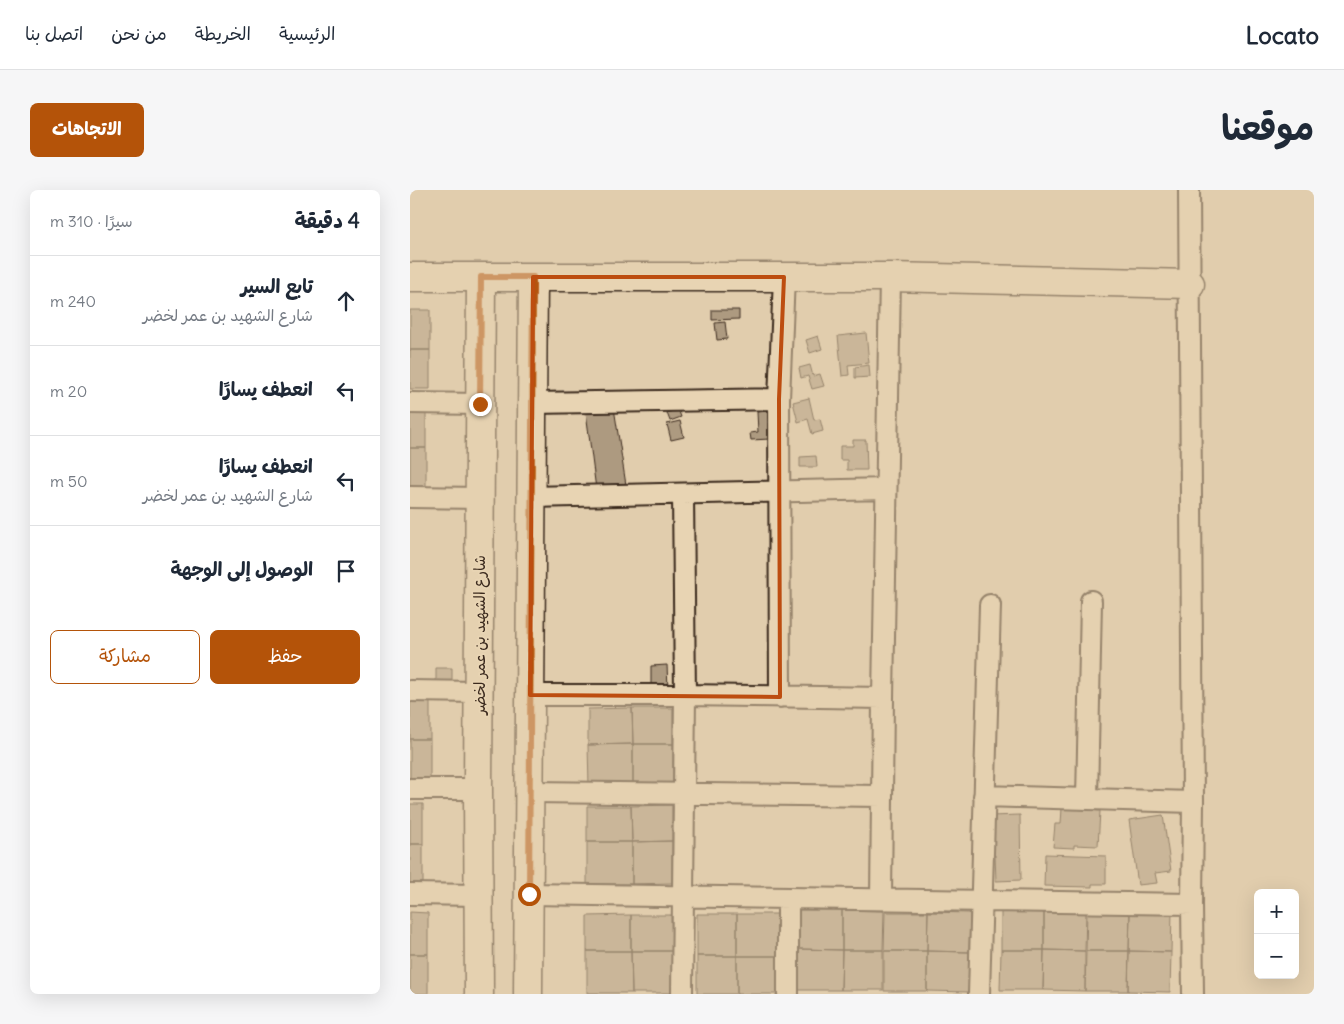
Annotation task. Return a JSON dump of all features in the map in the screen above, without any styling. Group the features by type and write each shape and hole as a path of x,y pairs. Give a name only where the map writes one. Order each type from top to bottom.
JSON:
{"main road":[{"path":"410,276 890,277 1190,284"},
{"name":"شارع الشهيد بن عمر لخضر","path":"479,994 478,789 481,277"},
{"path":"528,994 533,277"}],"street":[{"path":"1189,190 1193,994"},
{"path":"780,697 780,399 784,277"},
{"path":"881,899 890,277"},
{"path":"532,403 780,399"},
{"path":"410,403 480,404"},
{"path":"531,497 886,489"},
{"path":"682,994 685,695 683,494"},
{"path":"410,497 480,498"},
{"path":"1087,799 1091,600"},
{"path":"979,994 990,605"},
{"path":"410,691 479,692"},
{"path":"530,695 883,698"},
{"path":"410,789 478,789"},
{"path":"530,792 882,796"},
{"path":"984,796 1193,802"},
{"path":"410,894 479,894"},
{"path":"529,894 1192,904"},
{"path":"788,898 788,994"}],"highlighted area":[{"path":"533,277 784,277 779,399 780,697 530,695"}],"building":[{"path":"410,310 430,310 430,350 410,350"},
{"path":"712,310 739,310 739,319 712,320"},
{"path":"725,322 727,339 717,340 715,323"},
{"path":"866,333 869,363 848,365 849,375 842,376 838,336"},
{"path":"818,336 822,349 810,353 806,340"},
{"path":"410,350 430,350 430,389 410,389"},
{"path":"810,365 813,376 820,374 824,386 812,389 808,376 801,378 799,368"},
{"path":"869,365 870,377 855,378 855,367"},
{"path":"809,398 814,420 820,419 823,431 812,434 808,419 798,422 793,402"},
{"path":"410,408 426,408 426,448 410,448"},
{"path":"614,408 626,485 597,497 586,412"},
{"path":"678,409 681,417 670,421 667,413"},
{"path":"768,411 770,439 751,440 750,433 758,432 757,412"},
{"path":"680,421 684,437 671,440 667,424"},
{"path":"853,440 866,440 867,470 847,470 847,460 840,460 840,446 853,446"},
{"path":"410,448 426,448 426,487 410,487"},
{"path":"816,456 817,467 800,467 800,457"},
{"path":"667,665 668,689 651,689 651,666"},
{"path":"436,668 452,668 452,685 436,686"},
{"path":"410,699 430,699 430,739 410,739"},
{"path":"632,708 633,744 588,745 588,709"},
{"path":"632,708 673,708 673,744 633,744"},
{"path":"410,739 430,739 430,778 410,778"},
{"path":"633,744 673,744 673,786 633,786"},
{"path":"633,744 633,786 589,787 588,745"},
{"path":"410,804 423,804 423,844 410,844"},
{"path":"672,805 672,841 632,842 631,806"},
{"path":"587,806 631,806 632,842 587,842"},
{"path":"1062,808 1100,811 1098,846 1074,845 1074,848 1053,847 1055,824 1061,824"},
{"path":"1020,815 1021,880 996,881 995,855 991,855 990,816"},
{"path":"1163,815 1171,871 1155,873 1157,883 1138,885 1129,820"},
{"path":"672,841 672,883 632,884 632,842"},
{"path":"587,842 632,842 632,884 587,884"},
{"path":"410,844 423,844 423,883 410,883"},
{"path":"1045,854 1106,856 1106,884 1092,884 1092,887 1044,886"},
{"path":"799,910 842,910 842,950 799,949"},
{"path":"842,910 884,911 883,950 842,950"},
{"path":"1001,910 1044,911 1044,950 1001,950"},
{"path":"1044,911 1086,911 1085,951 1044,950"},
{"path":"1087,911 1130,912 1129,951 1086,951"},
{"path":"410,912 428,913 428,954 410,954"},
{"path":"885,912 928,912 927,951 884,951"},
{"path":"928,912 970,913 969,952 927,951"},
{"path":"1130,912 1172,912 1171,952 1129,951"},
{"path":"697,914 737,914 737,956 697,956"},
{"path":"737,914 777,914 777,956 737,956"},
{"path":"631,915 631,951 587,951 587,916"},
{"path":"631,915 671,915 672,951 631,951"},
{"path":"799,949 842,950 841,990 798,990"},
{"path":"842,950 883,950 883,990 841,990"},
{"path":"1001,950 1044,950 1043,990 1000,990"},
{"path":"1044,950 1085,951 1085,991 1043,990"},
{"path":"587,951 631,951 632,993 587,993"},
{"path":"631,951 672,951 672,993 632,993"},
{"path":"884,951 927,951 927,991 884,991"},
{"path":"927,951 969,952 969,992 927,991"},
{"path":"1086,951 1129,951 1128,991 1085,991"},
{"path":"1129,951 1171,952 1170,992 1128,991"},
{"path":"410,954 428,954 428,994 410,994"},
{"path":"697,956 737,956 737,994 697,994"},
{"path":"737,956 777,956 777,994 737,994"}],"route":[{"path":"480,404 481,277 533,277 529,894"}]}
